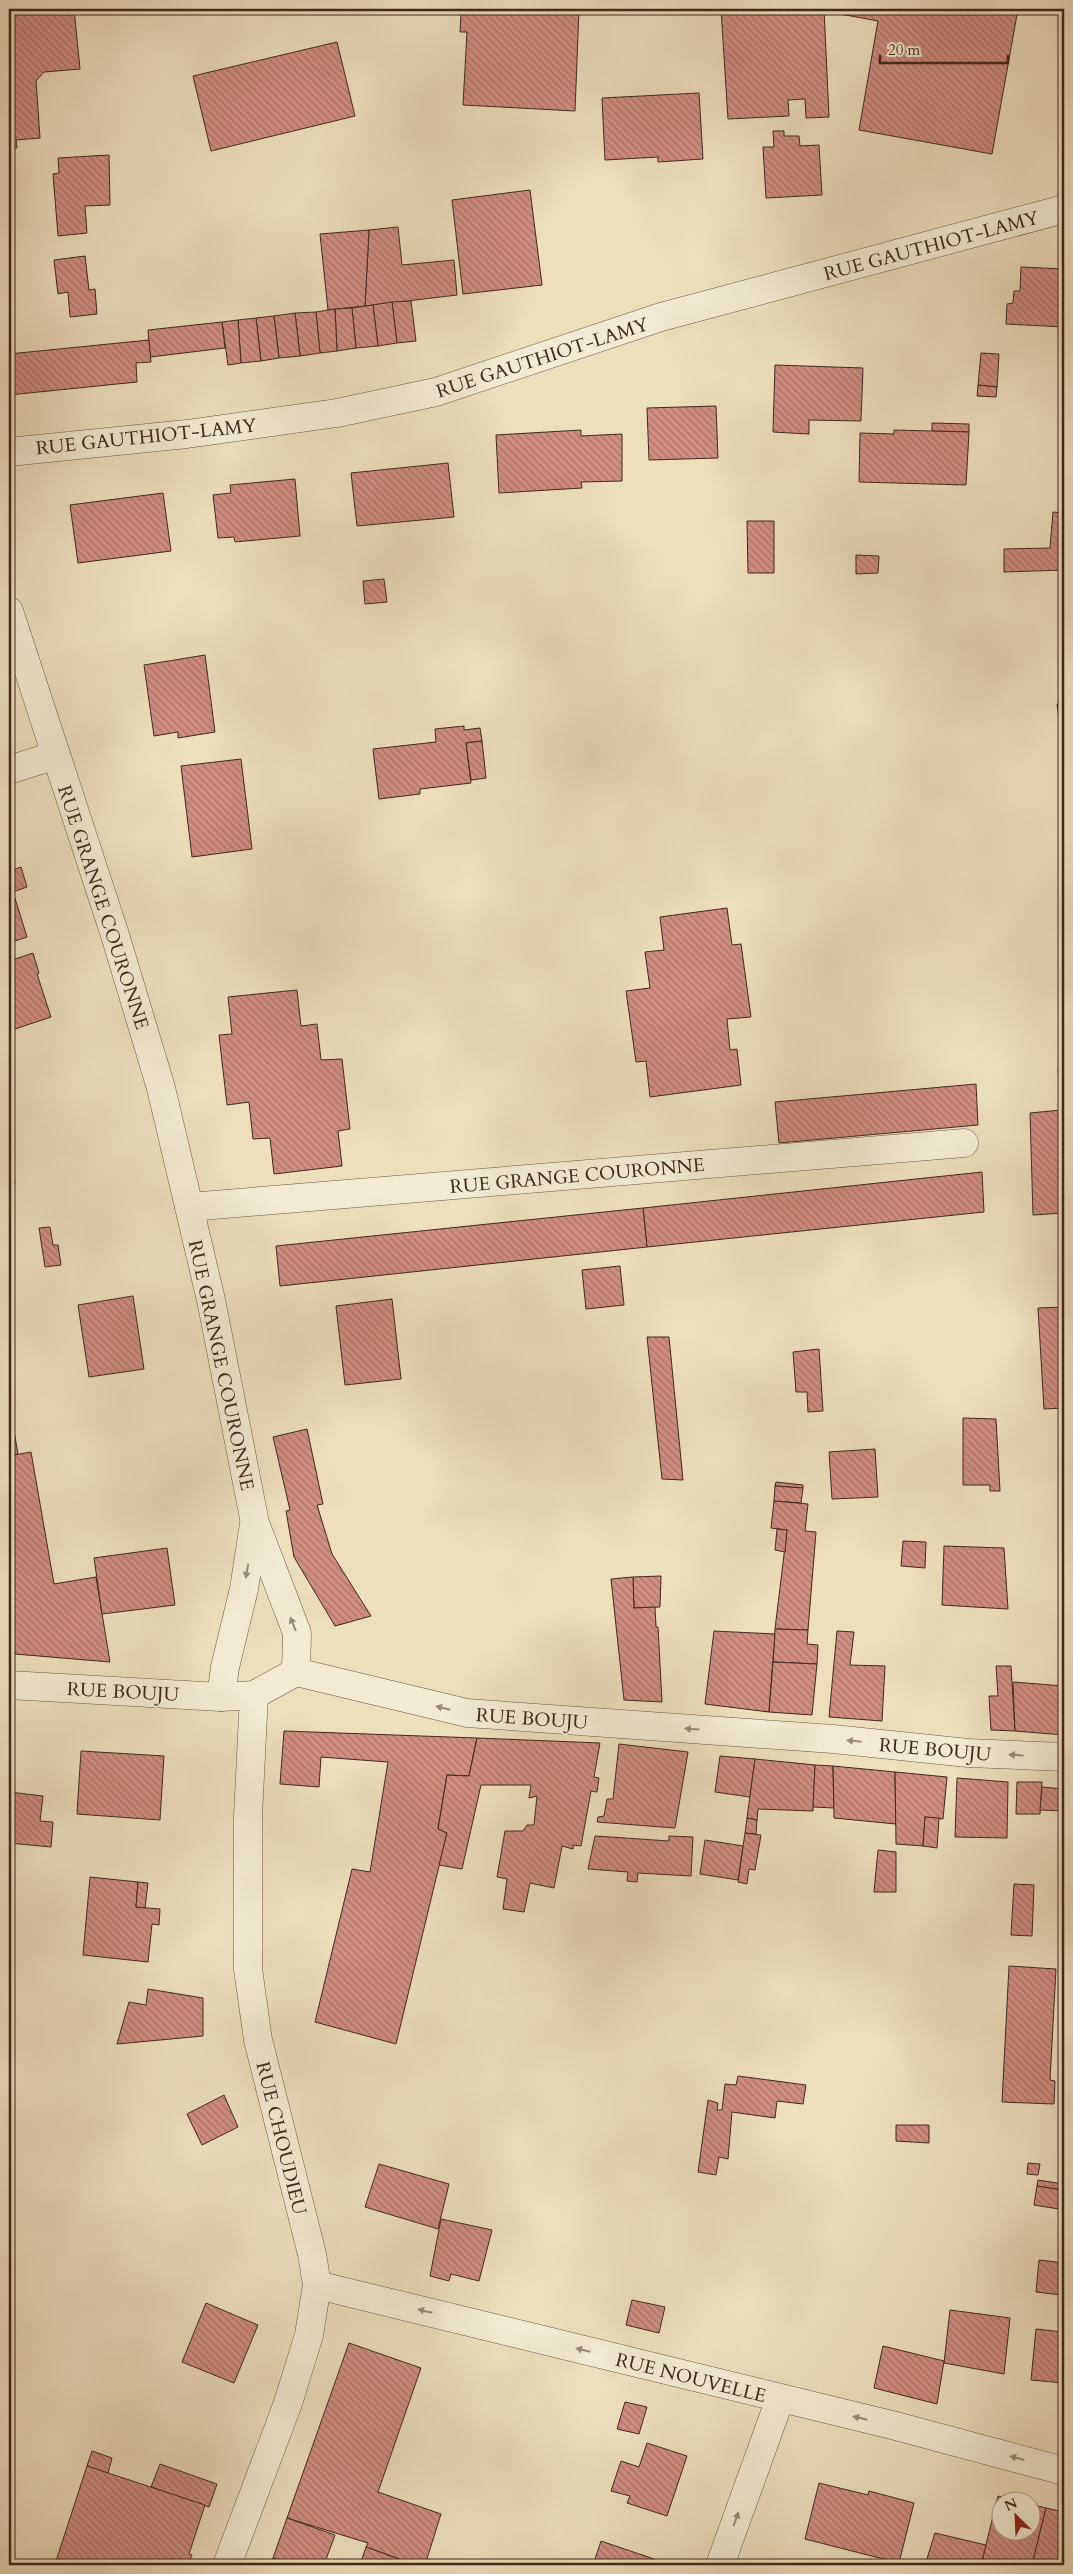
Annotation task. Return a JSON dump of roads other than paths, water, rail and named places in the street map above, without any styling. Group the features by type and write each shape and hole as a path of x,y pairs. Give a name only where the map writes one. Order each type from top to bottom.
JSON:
{"street":[{"name":"RUE GAUTHIOT-LAMY","path":"9,452 187,434 328,415 436,392 661,317 1064,209"},
{"name":"RUE GRANGE COURONNE","path":"9,611 161,1088 210,1300 255,1523 297,1633 296,1672"},
{"path":"9,770 56,755"},
{"name":"RUE GRANGE COURONNE","path":"189,1207 964,1142"},
{"name":"RUE GRANGE COURONNE","path":"221,1697 225,1667 244,1589 255,1523"},
{"name":"RUE BOUJU","path":"9,1686 221,1697 254,1695 296,1672 467,1713 834,1739 968,1753 1064,1757"},
{"name":"RUE CHOUDIEU","path":"227,2565 288,2403 309,2335 318,2285 312,2254 258,2040 248,1969 248,1816 254,1695"},
{"name":"RUE NOUVELLE","path":"318,2285 892,2425 1064,2471"},
{"path":"720,2565 780,2399"}]}
